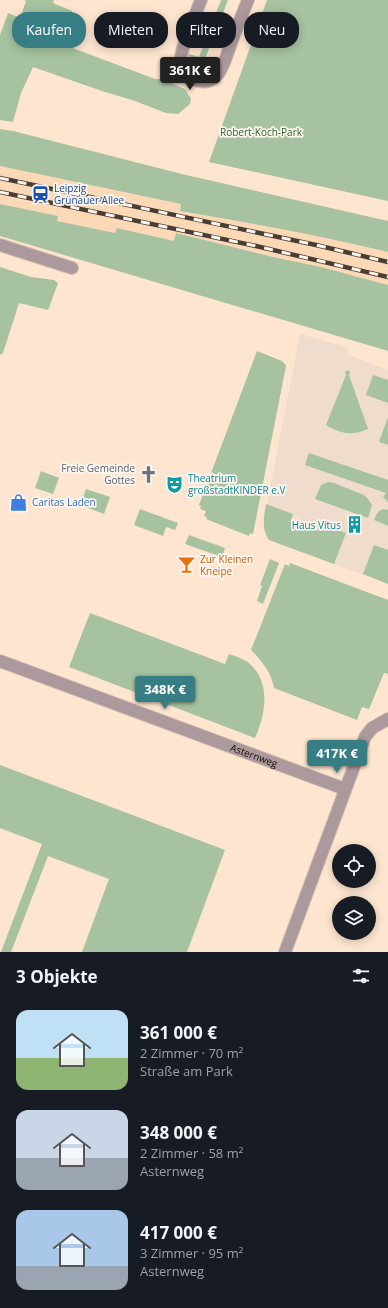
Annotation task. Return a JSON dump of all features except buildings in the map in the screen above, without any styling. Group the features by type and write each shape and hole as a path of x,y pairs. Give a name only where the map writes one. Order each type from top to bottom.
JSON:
{"street":[{"path":"201,0 180,60 182,69 187,76 202,82 211,80 215,77 223,66 248,0"},
{"path":"0,245 72,268"},
{"name":"Asternweg","path":"0,661 345,790"},
{"path":"284,952 368,733 378,724 388,719"}],"shaded area":[{"path":"0,166 181,204 180,211 267,225 388,252 388,285 321,267 273,257 176,233 174,241 117,228 115,233 57,221 57,216 0,204"},
{"path":"300,334 349,348 347,354 388,370 388,584 269,540 265,531 264,520"}],"green space":[{"path":"24,0 54,0 53,3 72,12 22,12 26,1"},
{"path":"221,0 228,0 223,12 216,12"},
{"name":"Robert-Koch-Park","path":"267,0 388,0 388,201 209,162 250,48 299,48 299,12 263,12"},
{"path":"8,13 12,15 12,48 73,48 155,79 162,79 185,89 191,99 190,104 178,114 166,113 135,101 33,67 21,93 13,122 0,120 0,35"},
{"path":"202,48 209,48 205,59 215,63 208,72 198,72 190,67 188,59 189,54 199,57"},
{"path":"0,129 182,174 388,221 388,252 310,235 180,211 181,204 0,166"},
{"path":"0,204 58,216 57,221 115,233 117,228 174,241 176,233 273,257 321,267 388,285 388,351 0,236"},
{"path":"0,267 31,277 54,280 58,283 48,310 19,303 3,353 0,355"},
{"path":"257,351 282,361 286,366 253,534 250,533 249,536 206,519 207,517 204,516 206,511 200,509 201,506 199,505"},
{"path":"348,370 350,372 349,375 368,429 357,433 342,432 326,425 346,375 346,371"},
{"path":"373,375 388,380 388,403 366,395"},
{"path":"388,417 388,445 379,442"},
{"path":"309,453 388,480 388,502 383,497 386,493 305,465"},
{"path":"41,471 59,478 53,494 35,488"},
{"path":"328,482 364,495 372,505 368,518 315,499 321,485"},
{"path":"86,489 110,497 104,514 80,505"},
{"path":"266,504 293,514 291,521 318,531 321,524 346,533 334,564 269,540 266,536 264,527"},
{"path":"140,509 178,523 175,530 166,527 163,536 134,525"},
{"path":"384,509 388,510 388,526 374,520 376,515"},
{"path":"189,535 225,548 222,557 185,544"},
{"path":"374,545 388,550 388,584 363,574"},
{"path":"270,559 279,563 263,604 257,601 262,586 260,585"},
{"path":"290,563 388,600 388,674 384,673 369,709 362,707 357,720 274,688 273,682 266,667 251,650 285,564 289,566"},
{"path":"90,613 225,664 229,654 249,663 261,679 264,699 262,719 255,738 69,667"},
{"path":"0,765 225,850 187,952 82,952 109,879 48,856 11,952 1,952 42,844 0,828"}],"railway":[{"path":"0,178 316,245 388,262"},
{"path":"0,192 256,246 388,277"}],"place":[{"name":"Leipzig Grünauer Allee","path":"41,194"},
{"name":"Freie Gemeinde Gottes","path":"148,474"},
{"name":"Theatrium großstadtKINDER e.V","path":"175,484"},
{"name":"Caritas Laden","path":"19,502"},
{"name":"Haus Vitus","path":"354,525"},
{"name":"Zur Kleinen Kneipe","path":"187,565"}]}
